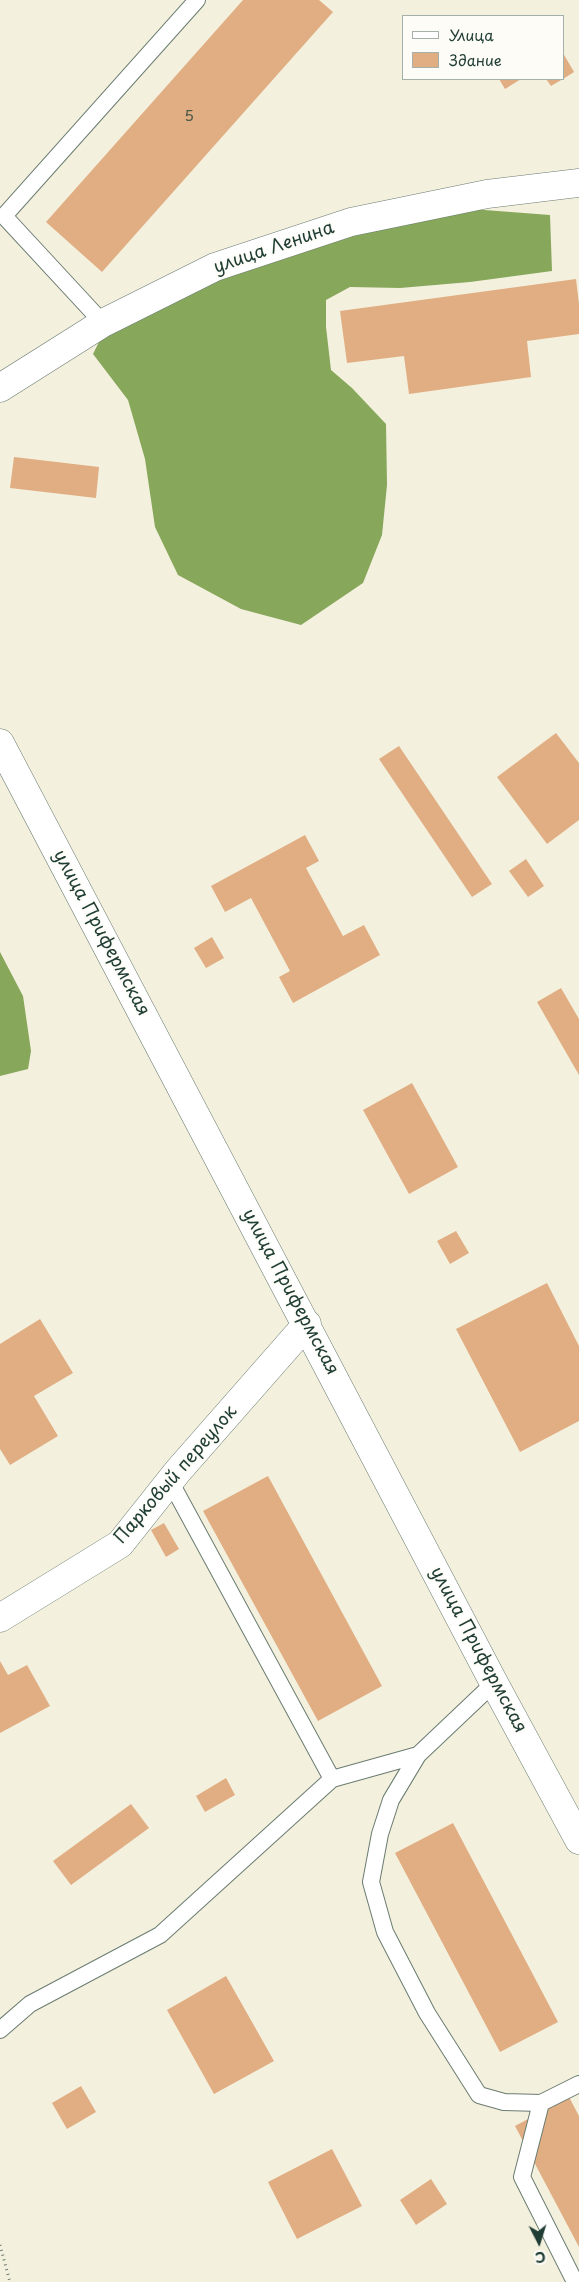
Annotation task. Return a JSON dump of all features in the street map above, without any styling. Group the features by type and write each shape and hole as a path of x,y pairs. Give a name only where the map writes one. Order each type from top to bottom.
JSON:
{"street":[{"name":"улица Ленина","path":"0,388 103,323 215,267 351,222 487,194 578,186"},
{"name":"улица Прифермская","path":"0,743 307,1324 494,1684 579,1840"},
{"name":"Парковый переулок","path":"0,1618 120,1544 170,1481 307,1324"}],"lane":[{"path":"103,323 2,214 197,0"},
{"path":"170,1481 332,1779"},
{"path":"494,1684 418,1755 391,1800 378,1844 371,1882 386,1932 427,2013 479,2095 504,2102 541,2103 579,2084"},
{"path":"0,2030 30,2004 160,1935 332,1779 418,1755"},
{"path":"541,2103 522,2177 575,2282"}],"path":[{"path":"0,2245 10,2282"}],"green space":[{"path":"458,208 550,215 552,271 470,282 400,288 350,287 326,300 326,327 331,370 352,388 386,424 387,485 382,535 363,583 301,625 241,609 178,575 155,527 145,459 128,400 93,354 102,336 144,311 303,244"},
{"path":"0,952 23,996 31,1051 28,1069 0,1076"}],"building":[{"path":"243,0 319,0 333,12 102,272 46,222"},
{"path":"564,55 574,72 564,78"},
{"path":"500,80 519,80 505,89"},
{"path":"547,80 561,80 551,86"},
{"path":"576,279 579,304 579,334 527,341 531,377 409,394 404,356 347,363 340,311"},
{"path":"14,457 99,467 96,498 10,488"},
{"path":"556,733 579,763 579,820 547,844 497,777"},
{"path":"399,746 492,884 472,897 379,759"},
{"path":"305,835 319,861 306,868 343,936 364,925 380,955 293,1003 279,977 290,971 251,898 225,912 211,886"},
{"path":"526,859 544,886 528,897 509,871"},
{"path":"212,937 224,958 206,968 194,948"},
{"path":"561,988 579,1019 579,1075 537,1002"},
{"path":"412,1083 458,1167 409,1194 363,1110"},
{"path":"456,1231 469,1253 450,1264 437,1241"},
{"path":"547,1283 579,1346 579,1421 520,1452 456,1329"},
{"path":"40,1319 73,1373 34,1396 58,1436 10,1465 0,1449 0,1344"},
{"path":"268,1476 382,1686 318,1721 203,1511"},
{"path":"164,1523 179,1549 166,1557 151,1530"},
{"path":"0,1661 8,1675 27,1665 50,1706 0,1733"},
{"path":"226,1778 235,1795 205,1812 196,1796"},
{"path":"131,1804 149,1828 71,1885 53,1861"},
{"path":"453,1823 558,2022 500,2052 395,1853"},
{"path":"226,1976 274,2061 214,2094 167,2010"},
{"path":"81,2086 96,2112 67,2129 52,2103"},
{"path":"569,2097 579,2116 579,2247 515,2126"},
{"path":"332,2149 362,2206 297,2239 268,2182"},
{"path":"431,2179 447,2204 416,2225 400,2200"}]}
